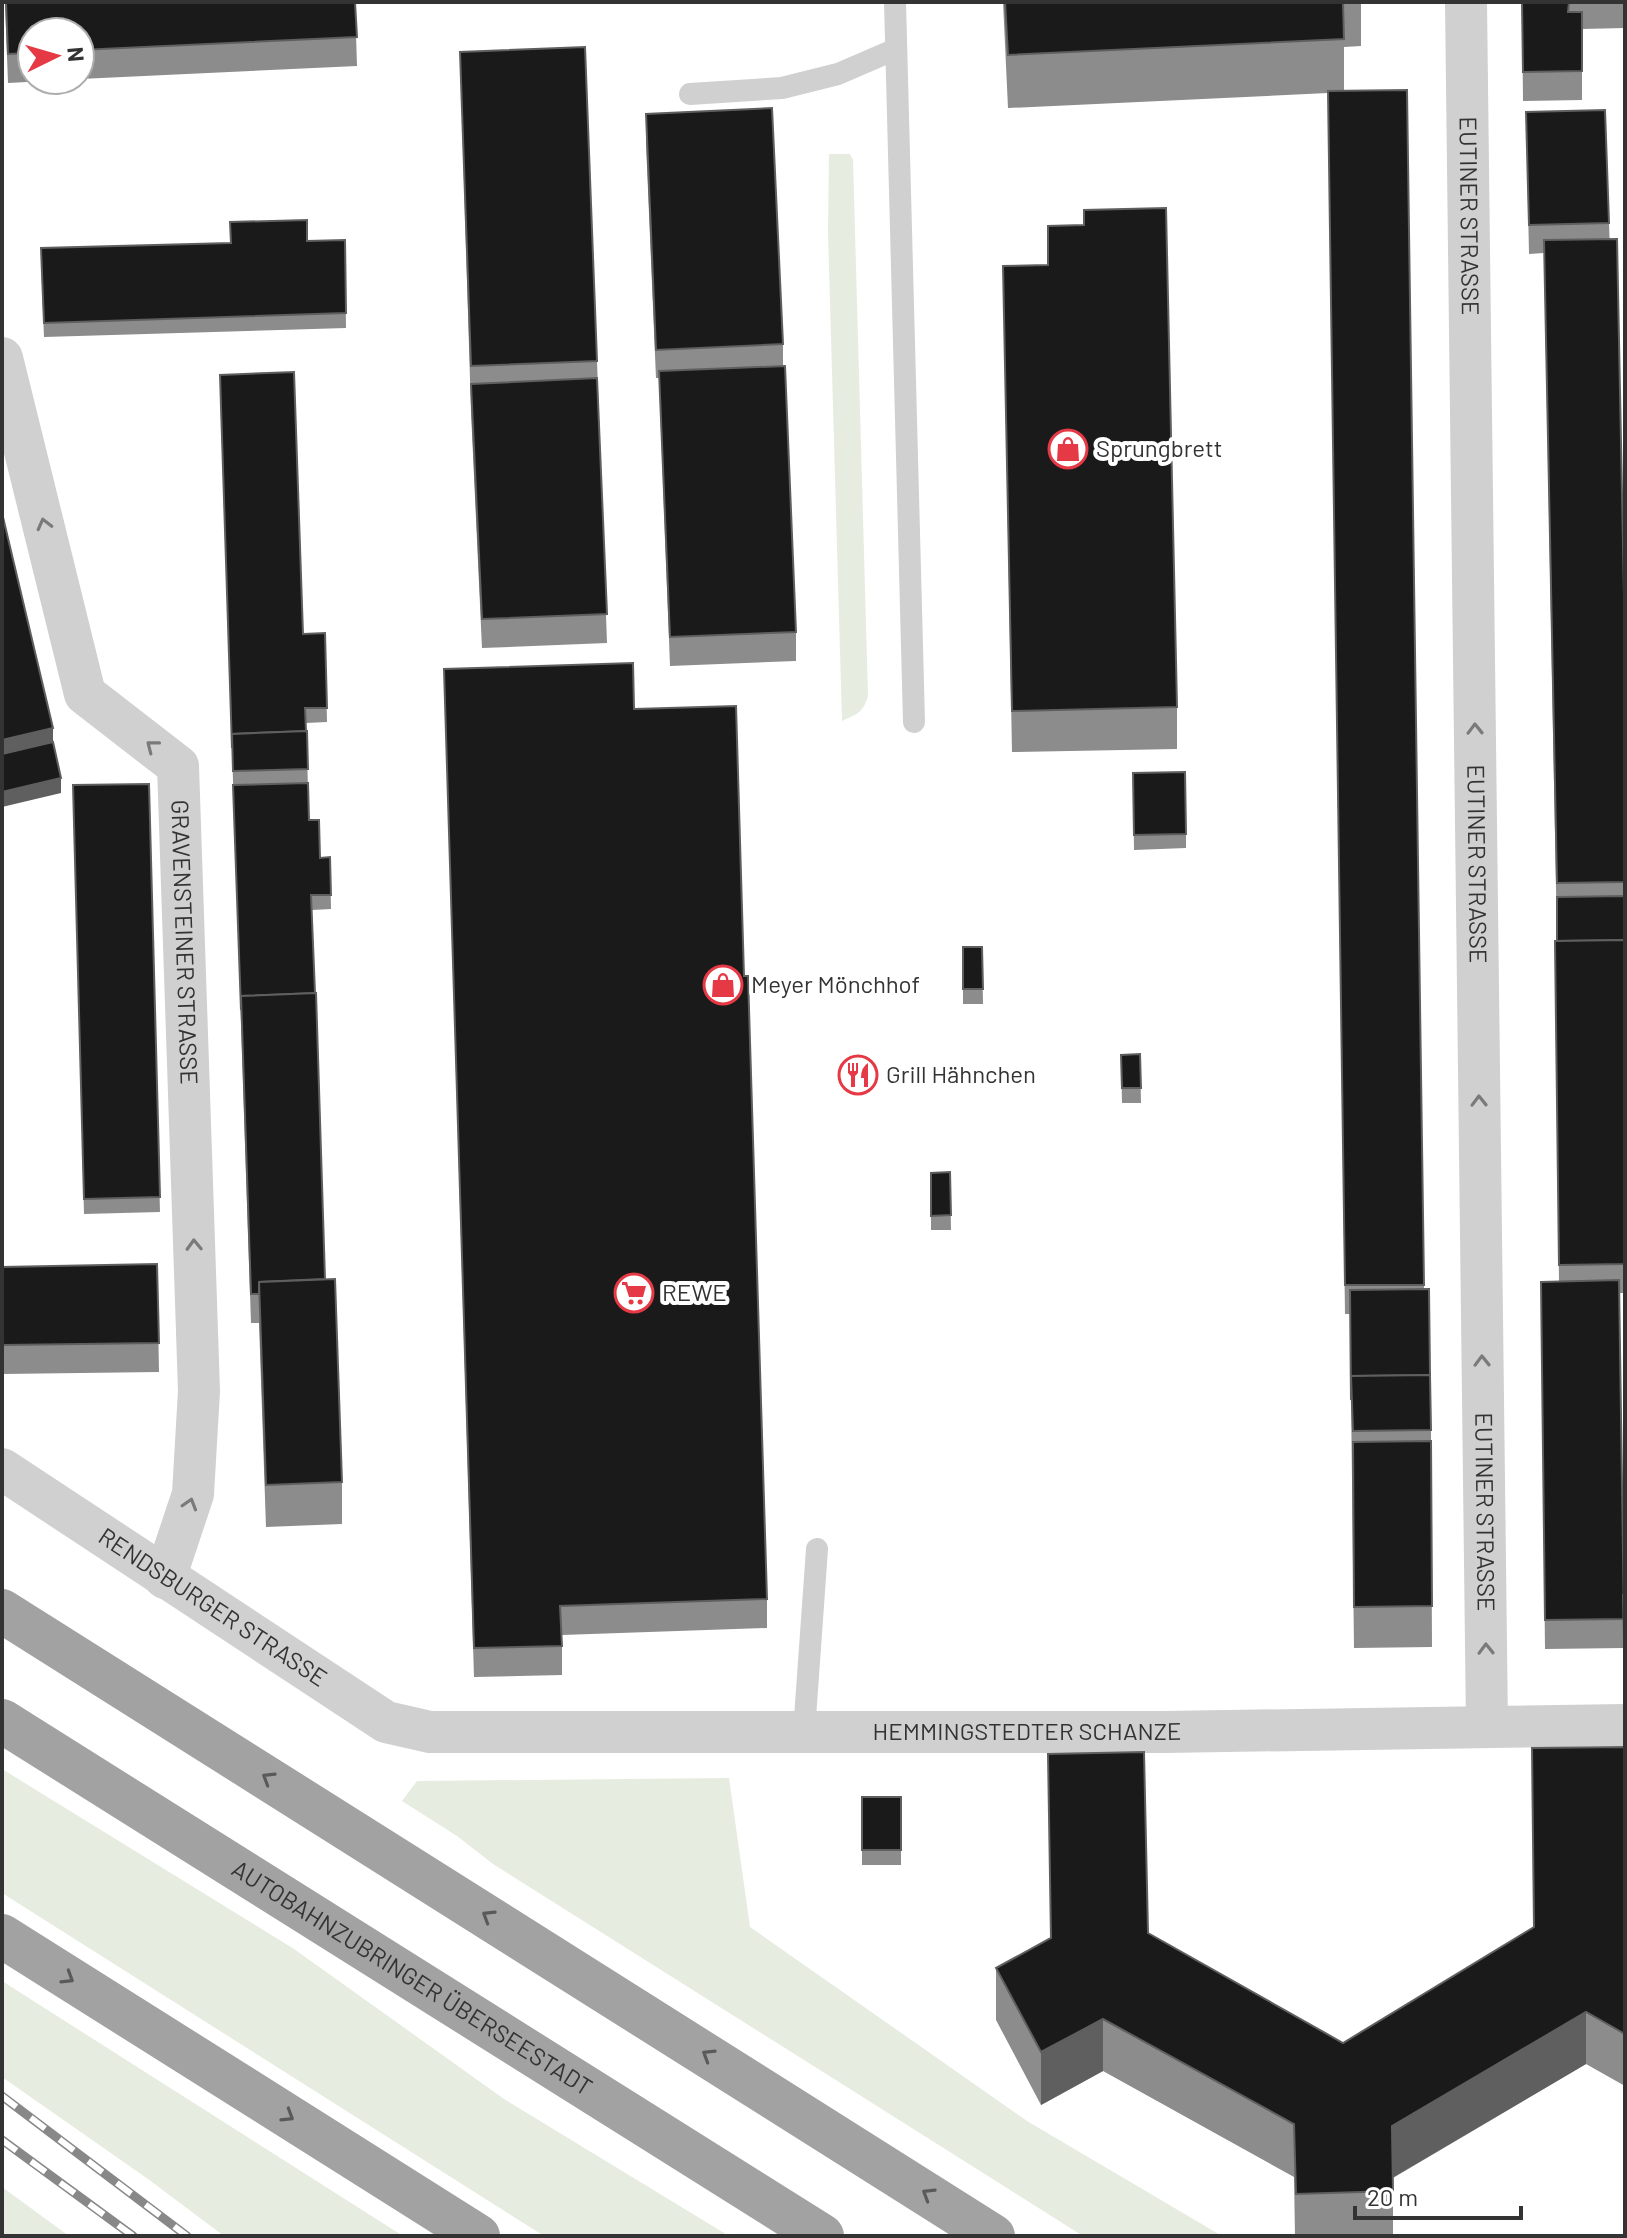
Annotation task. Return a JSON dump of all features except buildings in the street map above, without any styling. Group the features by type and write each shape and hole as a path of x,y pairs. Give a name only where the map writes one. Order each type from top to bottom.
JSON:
{"highway":[{"path":"2,1611 993,2236"},
{"name":"AUTOBAHNZUBRINGER ÜBERSEESTADT","path":"2,1721 822,2236"},
{"path":"2,1936 478,2236"}],"street":[{"name":"EUTINER STRASSE","path":"1466,2 1487,1727"},
{"name":"GRAVENSTEINER STRASSE","path":"2,358 85,694 178,766 199,1391 193,1494 165,1578"},
{"name":"RENDSBURGER STRASSE","path":"2,1469 386,1722 430,1732"},
{"name":"HEMMINGSTEDTER SCHANZE","path":"430,1732 1165,1732 1625,1725"}],"lane":[{"path":"895,2 914,722"},
{"path":"690,94 782,88 838,74 896,49"},
{"path":"804,1732 817,1549"}],"shaded area":[{"path":"829,154 850,154 853,160 868,696 859,712 842,721 828,232"},
{"path":"2,1769 294,1949 504,2099 729,2236 544,2236 2,1893"},
{"path":"729,1778 750,1927 1027,2121 1222,2236 1083,2236 493,1864 457,1836 402,1801 417,1781"},
{"path":"2,1981 403,2236 224,2236 2,2077"},
{"path":"2,2187 69,2236 2,2236"}],"railway":[{"path":"2,2096 187,2236"},
{"path":"2,2140 133,2236"}],"place":[{"name":"Sprungbrett","path":"1068,449"},
{"name":"Meyer Mönchhof","path":"723,985"},
{"name":"Grill Hähnchen","path":"858,1075"},
{"name":"REWE","path":"634,1293"}]}
